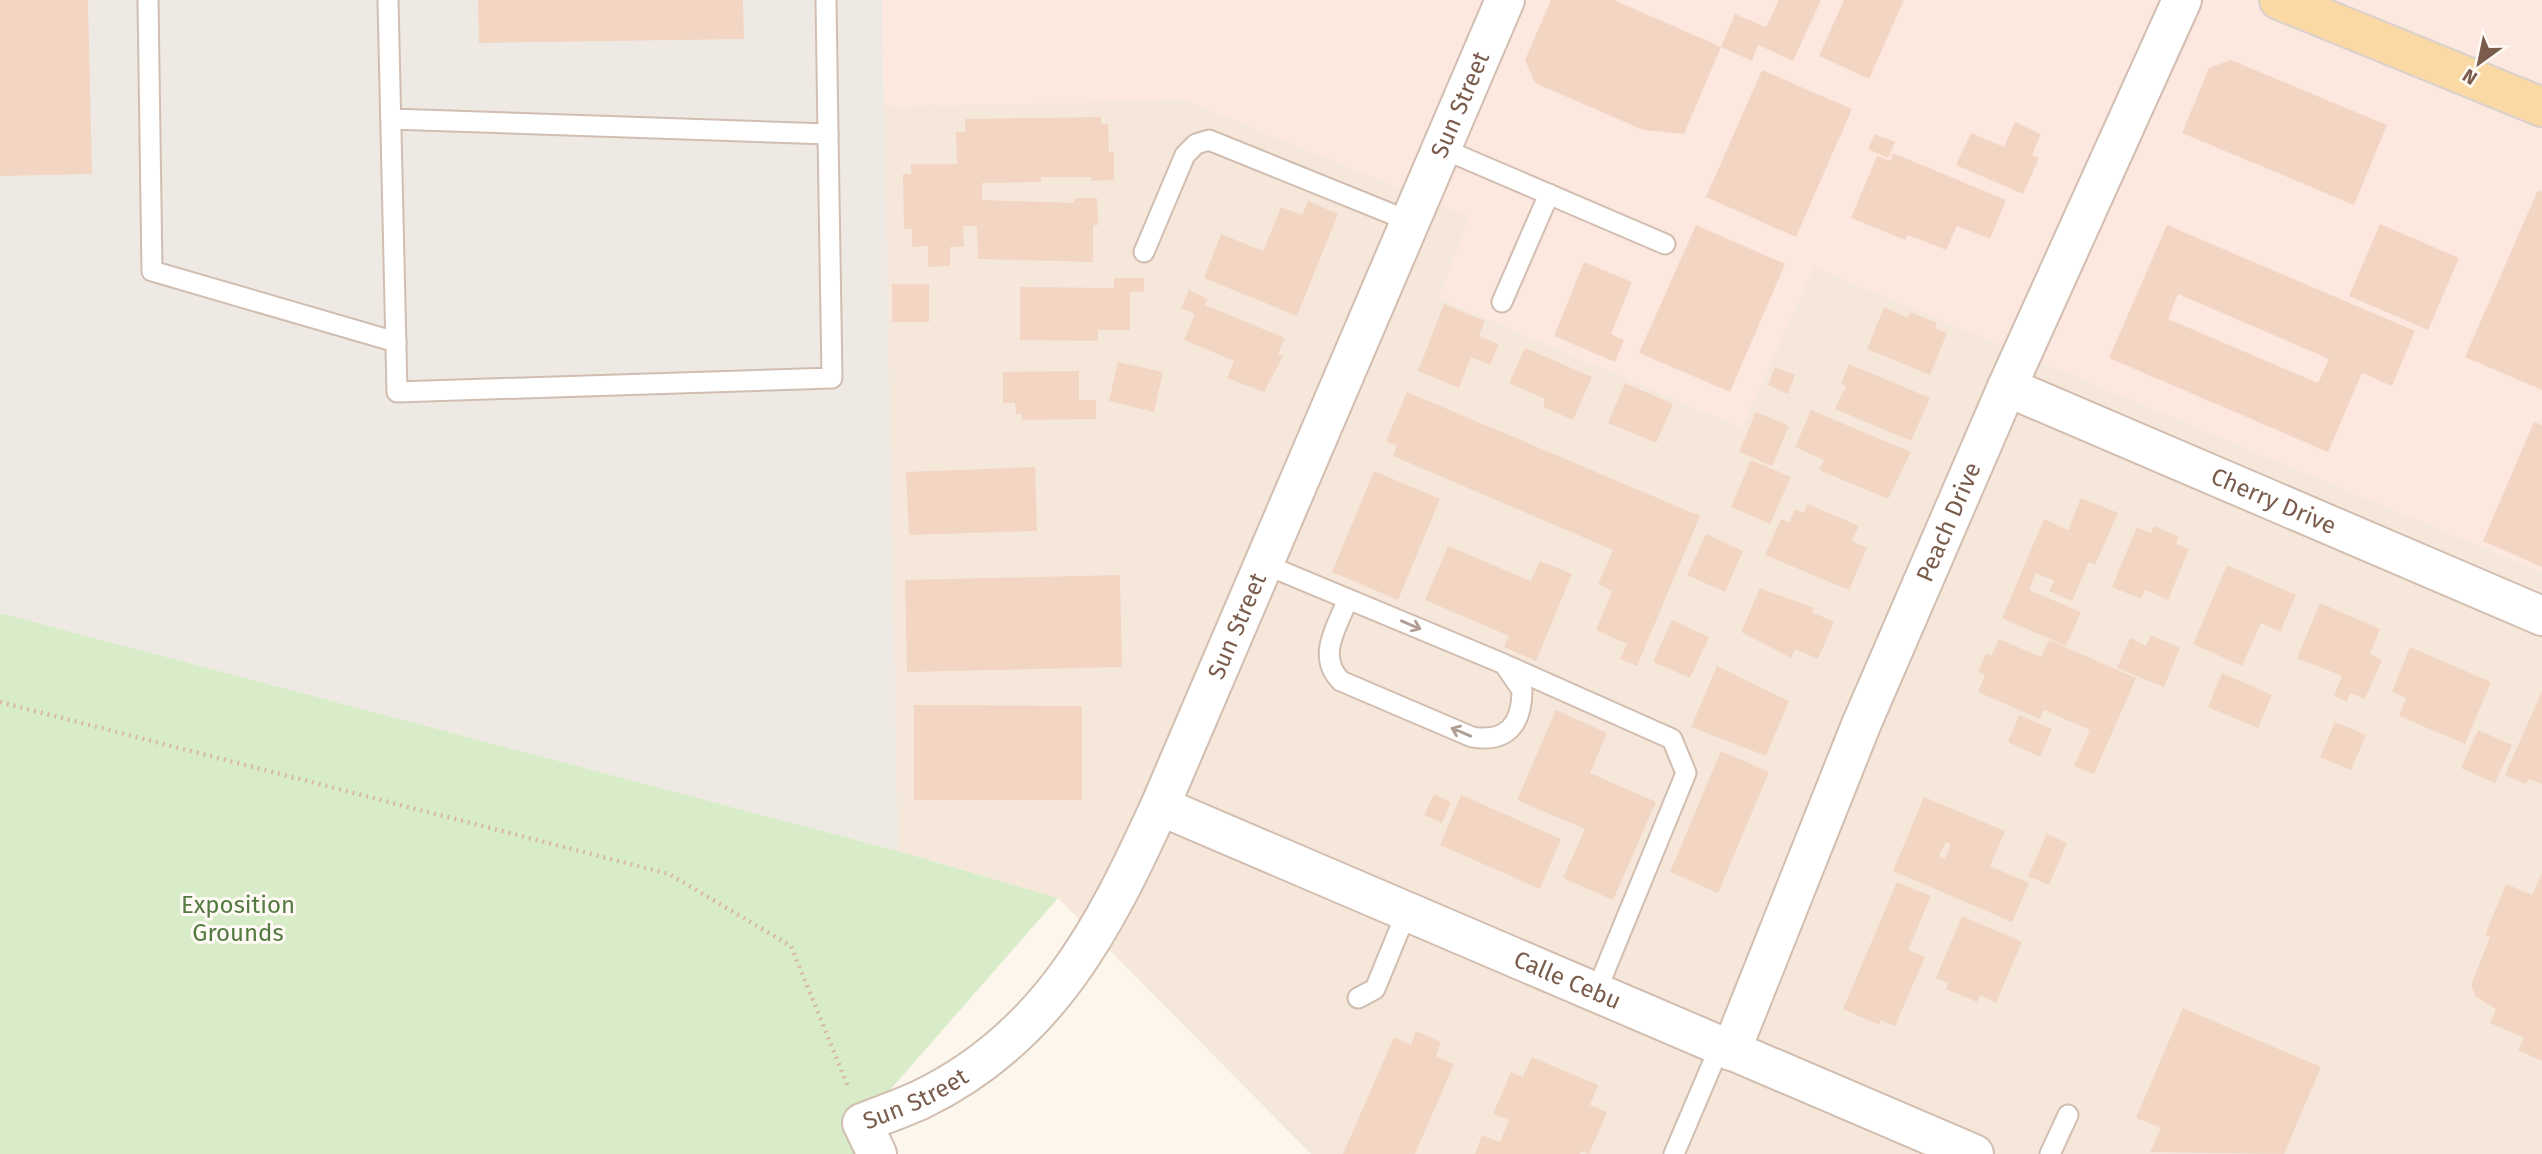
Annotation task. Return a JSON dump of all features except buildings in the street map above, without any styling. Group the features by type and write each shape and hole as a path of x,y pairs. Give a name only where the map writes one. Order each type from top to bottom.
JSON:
{"main road":[{"path":"2279,0 2542,107"}],"street":[{"name":"Sun Street","path":"870,1138 922,1099 997,1051 1022,1030 1086,953 1121,890 1160,806 1505,0"},
{"name":"Peach Drive","path":"1726,1048 1861,725 2007,387 2182,0"},
{"name":"Cherry Drive","path":"2007,387 2542,616"},
{"name":"Calle Cebu","path":"1160,806 1974,1154"}],"lane":[{"path":"148,0 152,271 396,342"},
{"path":"388,0 397,392 832,378 825,0"},
{"path":"391,120 828,134"},
{"path":"1144,252 1185,155 1196,144 1209,140 1409,221"},
{"path":"1441,148 1665,244"},
{"path":"1502,302 1549,194"},
{"path":"1264,564 1504,664 1672,739 1686,774 1596,992"},
{"path":"1348,599 1327,655 1334,674 1349,685 1472,737 1495,738 1511,729 1517,720 1522,690 1516,677 1504,664"},
{"path":"1358,998 1375,989 1407,911"},
{"path":"1674,1154 1726,1048"},
{"path":"2050,1154 2068,1115"}],"path":[{"path":"0,702 669,874 791,946 870,1138"}],"shaded area":[{"path":"0,0 882,0 898,851 0,613"},
{"path":"882,0 2542,0 2542,572 1814,267 1742,428 1439,298 1469,217 1186,100 884,106"},
{"path":"1186,100 1470,217 1439,298 1742,428 1813,266 2542,572 2542,1154 1311,1154 1058,898 898,851 884,106"}],"green space":[{"name":"Exposition Grounds","path":"0,613 898,851 1058,898 862,1122 855,1154 0,1154"}]}
